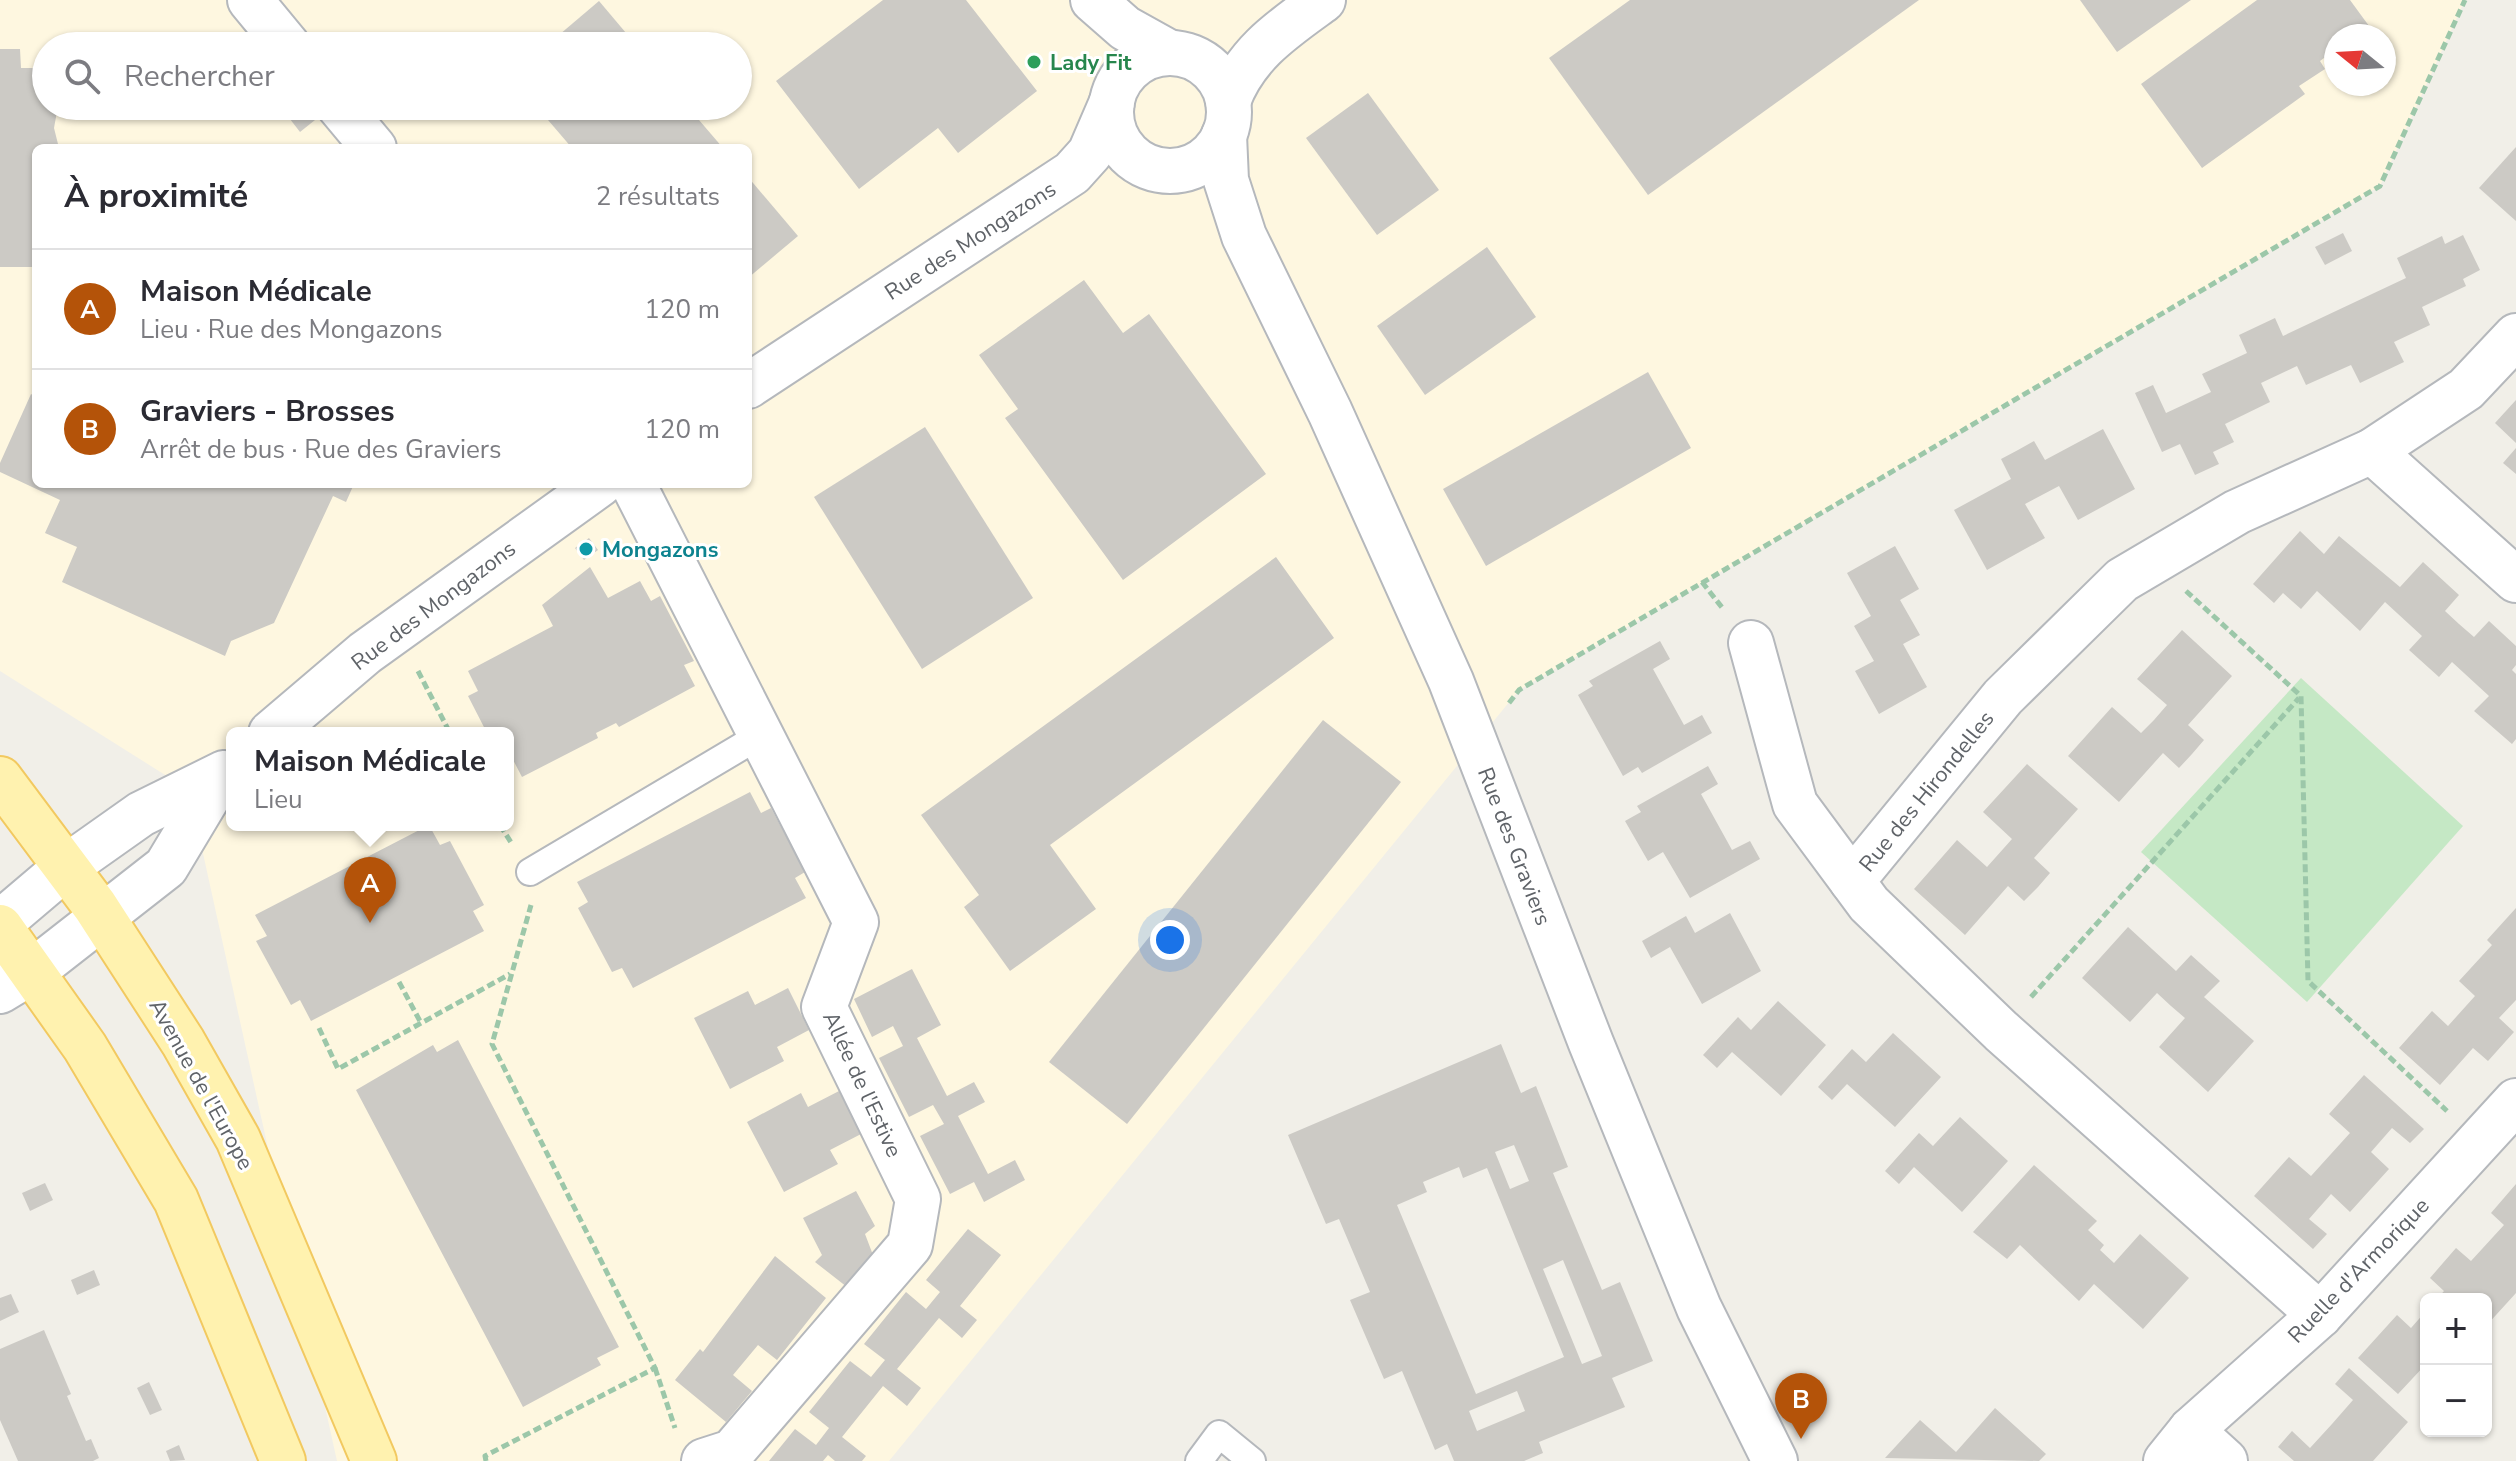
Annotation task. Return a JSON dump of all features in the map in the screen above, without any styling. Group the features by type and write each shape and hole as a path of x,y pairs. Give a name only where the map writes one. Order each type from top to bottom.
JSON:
{"main road":[{"name":"Avenue de l'Europe","path":"0,779 103,917 183,1042 238,1139 374,1461"},
{"path":"0,925 16,981 85,1047 176,1200 283,1461"}],"street":[{"path":"250,0 276,32"},
{"path":"1096,3 1112,34 1115,92 1112,123 1119,142 1132,158 1160,170 1191,167 1209,158 1246,64 1273,37 1323,0"},
{"path":"1096,3 1125,28 1208,66 1221,82 1226,118"},
{"path":"1115,92 1132,67 1150,57 1241,49 1273,37"},
{"name":"Rue des Mongazons","path":"752,383 1072,173 1090,153 1115,92"},
{"name":"Rue des Graviers","path":"1226,118 1226,180 1244,236 1330,412 1451,681 1699,1308 1775,1461"},
{"path":"351,120 371,144"},
{"name":"Rue des Mongazons","path":"1072,173 1101,165 1160,170"},
{"name":"Rue des Graviers","path":"1160,170 1224,208 1244,236"},
{"name":"Rue des Hirondelles","path":"2320,1315 2001,1031 1869,904 1852,881 2003,697 2122,580 2237,512 2372,451 2466,389 2516,336"},
{"path":"2372,451 2516,580"},
{"name":"Rue des Mongazons","path":"278,727 397,631 594,488"},
{"name":"Allée de l'Estive","path":"635,488 856,922 824,1007 918,1199 910,1245 732,1452 690,1448"},
{"path":"1751,643 1795,804 1852,881"},
{"path":"0,925 66,867 141,814 226,771"},
{"path":"16,981 166,867 226,771"},
{"name":"Ruelle d'Armorique","path":"2178,1446 2320,1315 2516,1101"},
{"path":"2178,1446 2225,1461"}],"lane":[{"path":"530,872 761,735"},
{"path":"1199,1461 1219,1434 1252,1461"}],"path":[{"path":"1476,746 1519,690 2380,186 2465,0"},
{"path":"2153,562 2301,696 2308,981 2479,1142"},
{"path":"397,631 447,727"},
{"path":"2001,1031 2301,696"},
{"path":"504,831 530,872 533,898 492,1044 655,1368 690,1448"},
{"path":"319,1028 338,1069 511,974"},
{"path":"399,982 421,1023"},
{"path":"486,1461 485,1456 655,1368"}],"shaded area":[{"path":"0,0 2465,0 2380,186 1519,690 889,1461 337,1461 189,790 0,671"}],"green space":[{"path":"2301,678 2463,826 2307,1002 2141,852"}],"building":[{"path":"883,0 966,0 1037,91 958,153 938,128 859,189 776,81"},
{"path":"1630,0 1919,0 1648,195 1549,58"},
{"path":"2080,0 2191,0 2117,52"},
{"path":"2257,0 2350,0 2368,24 2324,24 2324,58 2320,61 2324,70 2299,86 2305,94 2202,168 2141,84"},
{"path":"599,1 625,32 562,32"},
{"path":"0,49 20,49 21,68 32,68 32,120 55,120 58,144 32,144 32,267 0,267"},
{"path":"1368,93 1439,190 1377,235 1306,138"},
{"path":"291,120 315,120 300,132"},
{"path":"548,120 699,120 720,144 569,144"},
{"path":"2516,147 2516,221 2479,188"},
{"path":"752,182 798,236 752,275"},
{"path":"2343,233 2352,251 2325,265 2315,247"},
{"path":"2463,235 2480,270 2463,279 2466,286 2422,307 2430,325 2394,342 2404,362 2360,383 2351,365 2306,385 2297,366 2261,383 2270,402 2225,424 2234,442 2213,452 2219,464 2195,475 2180,444 2162,452 2135,393 2153,385 2166,413 2211,392 2202,374 2247,353 2239,335 2275,318 2283,336 2406,278 2397,258 2442,236 2445,244"},
{"path":"1487,247 1536,317 1425,395 1377,326"},
{"path":"1084,280 1123,333 1149,314 1266,474 1123,580 1005,418 1018,409 979,355"},
{"path":"1648,372 1691,448 1486,566 1443,489"},
{"path":"31,394 32,487 0,472 0,463"},
{"path":"2516,400 2516,443 2495,423"},
{"path":"925,427 1033,598 922,669 814,497"},
{"path":"2103,429 2135,489 2078,520 2059,486 2025,504 2045,538 1987,570 1954,510 2011,479 2001,459 2034,441 2045,460"},
{"path":"2516,448 2516,474 2503,463"},
{"path":"34,488 352,488 346,502 333,496 274,623 231,641 225,656 62,582 77,547 45,533 60,500"},
{"path":"2300,531 2324,554 2339,536 2400,587 2423,562 2459,595 2445,611 2459,624 2474,637 2489,621 2516,646 2516,665 2512,670 2516,674 2516,739 2512,744 2474,711 2489,696 2452,662 2439,677 2409,650 2422,636 2385,602 2360,631 2317,591 2301,609 2283,593 2274,603 2253,584"},
{"name":"Mongazons","path":"589,538 598,550 584,560 575,548"},
{"path":"1895,546 1919,589 1900,600 1920,635 1903,644 1927,687 1879,714 1855,671 1874,661 1854,626 1871,616 1847,573"},
{"path":"1276,557 1334,638 1050,845 1096,909 1010,971 964,907 979,895 921,815"},
{"path":"590,567 608,598 640,581 651,601 660,596 694,661 684,665 695,686 619,727 616,723 596,733 598,738 522,777 514,762 514,727 484,727 468,696 478,691 468,671 553,626 542,605"},
{"path":"2182,630 2232,676 2188,725 2204,740 2192,754 2179,768 2163,753 2119,802 2068,756 2112,707 2141,733 2154,720 2167,705 2137,679"},
{"path":"1660,641 1670,659 1653,669 1684,725 1702,715 1712,733 1642,773 1638,767 1623,776 1578,695 1593,686 1589,681"},
{"path":"1323,720 1401,782 1127,1124 1049,1062"},
{"path":"2027,764 2078,809 2034,858 2050,873 2038,887 2024,901 2008,886 1965,935 1914,889 1957,840 1987,867 2012,839 1983,812"},
{"path":"1708,766 1718,784 1701,794 1732,850 1750,841 1760,859 1690,898 1663,852 1648,861 1625,821 1641,812 1637,806"},
{"path":"750,792 761,813 771,808 805,872 795,878 806,898 633,988 622,968 612,972 578,908 588,902 577,882"},
{"path":"417,831 432,831 440,845 450,841 484,905 473,911 484,931 311,1021 300,1000 291,1005 256,941 267,936 255,915"},
{"path":"2516,908 2516,1000 2499,1018 2514,1032 2488,1061 2473,1048 2440,1085 2399,1048 2432,1011 2448,1026 2475,996 2459,981 2492,945 2487,940"},
{"path":"1730,913 1761,971 1702,1004 1670,947 1651,958 1642,941 1686,916 1695,933"},
{"path":"2128,927 2176,971 2191,955 2220,981 2204,997 2254,1041 2208,1092 2159,1047 2185,1018 2157,993 2130,1022 2082,978"},
{"path":"912,969 941,1025 917,1038 947,1096 974,1082 985,1102 958,1116 988,1174 1015,1160 1025,1180 984,1202 974,1182 950,1194 920,1136 944,1124 933,1105 909,1117 879,1058 903,1046 893,1026 872,1037 854,999"},
{"path":"788,988 809,1030 777,1047 784,1061 730,1089 694,1018 748,991 755,1005"},
{"path":"1778,1001 1826,1045 1781,1096 1732,1052 1717,1068 1703,1055 1738,1017 1751,1030"},
{"path":"1893,1033 1941,1077 1895,1127 1847,1084 1832,1100 1818,1087 1852,1049 1866,1062"},
{"path":"458,1040 619,1347 597,1358 601,1365 523,1407 356,1090 433,1045 437,1052"},
{"path":"1501,1044 1521,1093 1536,1086 1568,1167 1553,1173 1602,1290 1620,1282 1653,1361 1612,1378 1625,1407 1539,1442 1543,1453 1524,1461 1454,1461 1447,1444 1435,1450 1402,1371 1384,1379 1350,1300 1370,1292 1339,1219 1326,1224 1288,1135","holes":["1514,1145 1529,1181 1510,1189 1495,1152","1459,1167 1463,1178 1487,1168 1564,1357 1476,1394 1397,1205 1427,1192 1423,1182","1563,1260 1602,1356 1582,1364 1543,1269","1517,1391 1525,1411 1477,1431 1469,1411"]},
{"path":"2364,1075 2424,1129 2410,1143 2392,1128 2371,1152 2389,1169 2350,1212 2331,1194 2309,1219 2327,1234 2313,1249 2254,1196 2289,1157 2311,1176 2350,1133 2329,1114"},
{"path":"841,1090 863,1133 830,1150 838,1164 784,1192 747,1122 801,1093 808,1107"},
{"path":"1960,1117 2008,1161 1962,1212 1914,1167 1899,1184 1885,1171 1919,1133 1933,1146"},
{"path":"2034,1165 2097,1221 2088,1230 2104,1245 2100,1250 2114,1263 2140,1234 2189,1278 2143,1329 2094,1284 2079,1301 2020,1245 2007,1259 1973,1232"},
{"path":"45,1183 53,1200 30,1211 22,1193"},
{"path":"2516,1184 2516,1293 2492,1319 2492,1293 2442,1293 2444,1291 2430,1278 2456,1248 2471,1261 2504,1225 2491,1213"},
{"path":"856,1191 875,1226 865,1234 873,1255 847,1287 815,1262 822,1255 803,1218"},
{"path":"968,1229 1001,1255 960,1306 977,1320 962,1338 939,1318 897,1369 921,1388 907,1406 883,1386 842,1437 866,1456 862,1461 835,1461 828,1455 823,1461 769,1461 795,1429 816,1445 829,1428 809,1412 850,1361 871,1377 885,1360 864,1344 906,1292 926,1309 940,1292 926,1280"},
{"path":"775,1256 826,1298 777,1360 758,1345 733,1375 752,1391 726,1422 675,1380 700,1349 703,1352"},
{"path":"94,1270 100,1285 77,1295 71,1280"},
{"path":"11,1294 19,1312 0,1321 0,1298"},
{"path":"2397,1315 2411,1328 2420,1318 2420,1370 2398,1394 2358,1358"},
{"path":"44,1330 71,1394 67,1396 86,1441 91,1439 99,1458 93,1461 18,1461 0,1420 0,1349"},
{"path":"2349,1368 2408,1422 2373,1461 2294,1461 2278,1447 2292,1431 2310,1448 2332,1424 2353,1400 2335,1384"},
{"path":"149,1382 162,1410 150,1415 137,1388"},
{"path":"1995,1408 2046,1454 2039,1461 1885,1458 1920,1420 1956,1452"},
{"path":"179,1445 185,1460 170,1461 166,1451"}],"place":[{"name":"Lady Fit","path":"1034,62"},
{"name":"Mongazons","path":"586,549"},
{"name":"Maison Médicale","path":"370,923"},
{"name":"Graviers - Brosses","path":"1801,1439"}]}
